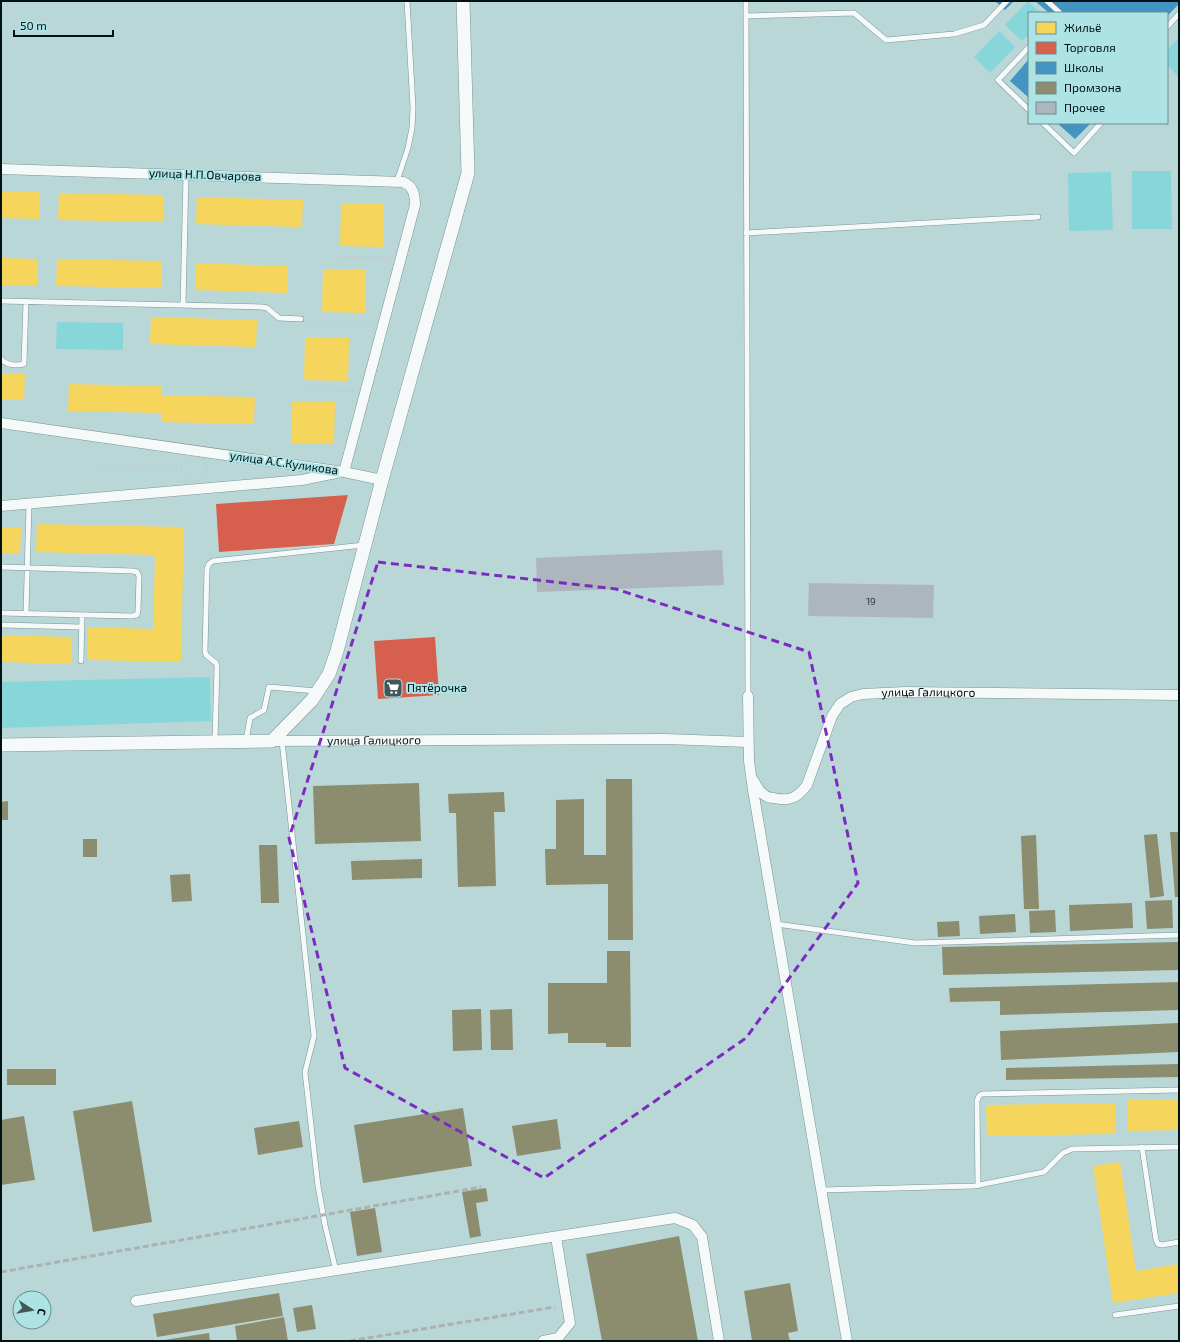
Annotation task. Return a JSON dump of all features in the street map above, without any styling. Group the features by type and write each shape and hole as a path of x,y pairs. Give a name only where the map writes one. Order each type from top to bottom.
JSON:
{"street":[{"path":"277,741 318,691 328,674 337,651 382,480 468,173 463,1"},
{"name":"улица Н.П.Овчарова","path":"1,169 403,182 409,184 413,189 415,205 401,258"},
{"path":"382,480 344,472 401,258"},
{"name":"улица А.С.Куликова","path":"1,423 344,472"},
{"name":"улица А.С.Куликова","path":"1,506 302,480 344,472"},
{"name":"улица Галицкого","path":"751,776 762,794 770,798 780,800 791,799 801,793 807,784 832,716 840,704 850,697 864,694 905,692 1179,695"},
{"path":"748,696 748,742 751,776 847,1341"},
{"name":"улица Галицкого","path":"1,745 215,741 665,739 748,742"},
{"path":"136,1301 675,1218 694,1225 702,1237 719,1341"},
{"path":"543,1341 558,1338 570,1323 556,1237"}],"lane":[{"path":"397,181 408,148 412,128 413,107 407,1"},
{"path":"746,1 748,696"},
{"path":"1047,1 1059,12"},
{"path":"746,16 854,13 886,40 954,34 984,25 1003,2"},
{"path":"1168,26 1179,14"},
{"path":"1028,48 998,80 1028,109"},
{"path":"1044,124 1074,152 1100,124"},
{"path":"183,305 186,175"},
{"path":"746,233 1038,217"},
{"path":"1,301 262,307 267,308 279,318 301,319"},
{"path":"1,358 10,365 24,364 26,301"},
{"path":"26,614 29,504"},
{"path":"215,741 217,666 216,663 206,655 205,651 207,569 209,564 213,561 365,545"},
{"path":"1,568 133,571 137,572 139,576 137,615 1,613"},
{"path":"81,661 82,615"},
{"path":"1,625 82,627"},
{"path":"246,741 250,718 264,710 269,687 318,691"},
{"path":"277,741 314,1036 305,1072 318,1186 325,1225 336,1270"},
{"path":"776,924 915,943 1179,935"},
{"path":"978,1186 977,1101 979,1096 982,1094 1179,1090"},
{"path":"1142,1147 1156,1240 1158,1244 1162,1245 1179,1242"},
{"path":"821,1190 978,1186 1044,1172 1063,1153 1072,1149 1179,1147"},
{"path":"1115,1315 1179,1306"}],"path":[{"path":"340,256 401,258"},
{"path":"301,319 306,324 383,326"},
{"path":"304,389 366,391"},
{"path":"188,456 203,458 208,470 202,481 187,482 181,469 188,456"},
{"path":"100,466 181,469"}],"highlighted area":[{"path":"378,562 616,589 809,652 858,883 746,1038 544,1178 345,1068 289,838"}],"shaded area":[{"path":"1028,1 1039,12 1028,12 1028,35 1022,41 1005,25"},
{"path":"999,31 1015,47 990,73 974,57"},
{"path":"1179,37 1179,77 1168,66 1168,49"},
{"path":"1132,171 1171,171 1172,229 1132,229"},
{"path":"1111,172 1113,230 1069,231 1068,173"},
{"path":"57,322 123,323 123,350 56,349"},
{"path":"210,677 211,721 1,728 1,682"}],"building: Жильё":[{"path":"1,191 40,192 40,219 1,218"},
{"path":"59,193 164,195 164,222 58,220"},
{"path":"197,197 303,200 302,227 196,224"},
{"path":"341,203 384,204 383,247 340,246"},
{"path":"1,258 38,259 37,286 1,285"},
{"path":"57,259 162,261 161,288 56,286"},
{"path":"195,263 288,266 288,293 195,290"},
{"path":"323,269 366,270 365,313 322,312"},
{"path":"151,317 257,320 256,347 150,344"},
{"path":"305,337 349,338 348,381 304,380"},
{"path":"1,371 2,373 25,373 24,400 1,400"},
{"path":"69,384 162,386 162,395 255,397 254,424 161,422 161,413 68,411"},
{"path":"292,401 335,402 334,444 291,443"},
{"path":"37,524 184,527 181,662 88,660 88,627 153,629 155,555 36,552"},
{"path":"1,527 21,527 20,554 1,554"},
{"path":"1,635 71,637 71,664 1,662"},
{"path":"1179,1099 1179,1130 1128,1131 1127,1100"},
{"path":"1115,1103 1115,1134 987,1136 986,1105"},
{"path":"1120,1162 1136,1271 1179,1264 1179,1293 1113,1303 1093,1166"}],"building: Торговля":[{"path":"348,495 334,544 219,552 216,504"},
{"path":"435,637 439,695 378,699 374,641"}],"building: Школы":[{"path":"995,1 1014,1 1005,10"},
{"path":"1035,1 1179,1 1179,4 1168,15 1168,12 1048,12"},
{"path":"1028,60 1028,97 1010,81"},
{"path":"1058,124 1090,124 1075,139"}],"building: Промзона":[{"path":"606,779 632,779 633,940 608,940 608,884 546,885 545,849 556,849 556,800 584,799 584,855 606,855"},
{"path":"419,783 421,841 315,844 313,786"},
{"path":"504,792 505,812 494,812 496,886 458,887 456,813 449,813 448,794"},
{"path":"8,801 8,820 1,820 1,802"},
{"path":"1170,832 1179,832 1179,897 1175,897"},
{"path":"1157,834 1164,896 1150,898 1144,835"},
{"path":"1036,835 1039,909 1024,909 1021,836"},
{"path":"83,839 97,839 97,857 83,857"},
{"path":"259,845 277,845 279,903 261,903"},
{"path":"422,859 422,878 352,880 351,861"},
{"path":"190,874 192,901 172,902 170,875"},
{"path":"1172,900 1173,928 1147,929 1145,901"},
{"path":"1132,903 1133,928 1070,931 1069,905"},
{"path":"1055,910 1056,932 1030,933 1029,911"},
{"path":"1015,914 1016,932 980,934 979,916"},
{"path":"959,921 960,936 938,937 937,922"},
{"path":"1179,942 1179,970 943,975 942,947"},
{"path":"607,951 630,951 631,1047 606,1047 606,1043 568,1043 568,1033 548,1034 548,983 607,983"},
{"path":"1179,982 1179,1010 1000,1015 1000,1001 950,1002 949,988"},
{"path":"481,1009 482,1050 453,1051 452,1010"},
{"path":"512,1009 513,1050 491,1050 490,1010"},
{"path":"1179,1023 1179,1052 1001,1060 1000,1031"},
{"path":"1179,1064 1179,1077 1006,1080 1006,1068"},
{"path":"7,1069 56,1069 56,1085 7,1085"},
{"path":"132,1101 152,1222 93,1232 73,1111"},
{"path":"463,1108 472,1166 363,1183 354,1125"},
{"path":"24,1116 35,1180 1,1185 1,1120"},
{"path":"557,1119 561,1149 517,1156 512,1126"},
{"path":"299,1121 303,1147 258,1155 254,1128"},
{"path":"486,1188 488,1201 476,1203 481,1236 470,1238 462,1192"},
{"path":"375,1208 382,1252 357,1256 350,1212"},
{"path":"679,1236 698,1341 602,1341 586,1254"},
{"path":"790,1283 798,1331 788,1333 790,1341 752,1341 744,1291"},
{"path":"279,1293 283,1316 157,1337 153,1314"},
{"path":"312,1305 316,1329 297,1332 293,1308"},
{"path":"284,1317 288,1341 237,1341 235,1326"},
{"path":"209,1333 210,1341 164,1341 164,1340"}],"building: Прочее":[{"path":"722,550 724,585 537,592 536,558"},
{"path":"809,583 934,585 933,618 808,616"}],"railway":[{"path":"1,1272 481,1187"},
{"path":"350,1341 555,1307"}],"place":[{"name":"Пятёрочка","path":"393,688"}]}
